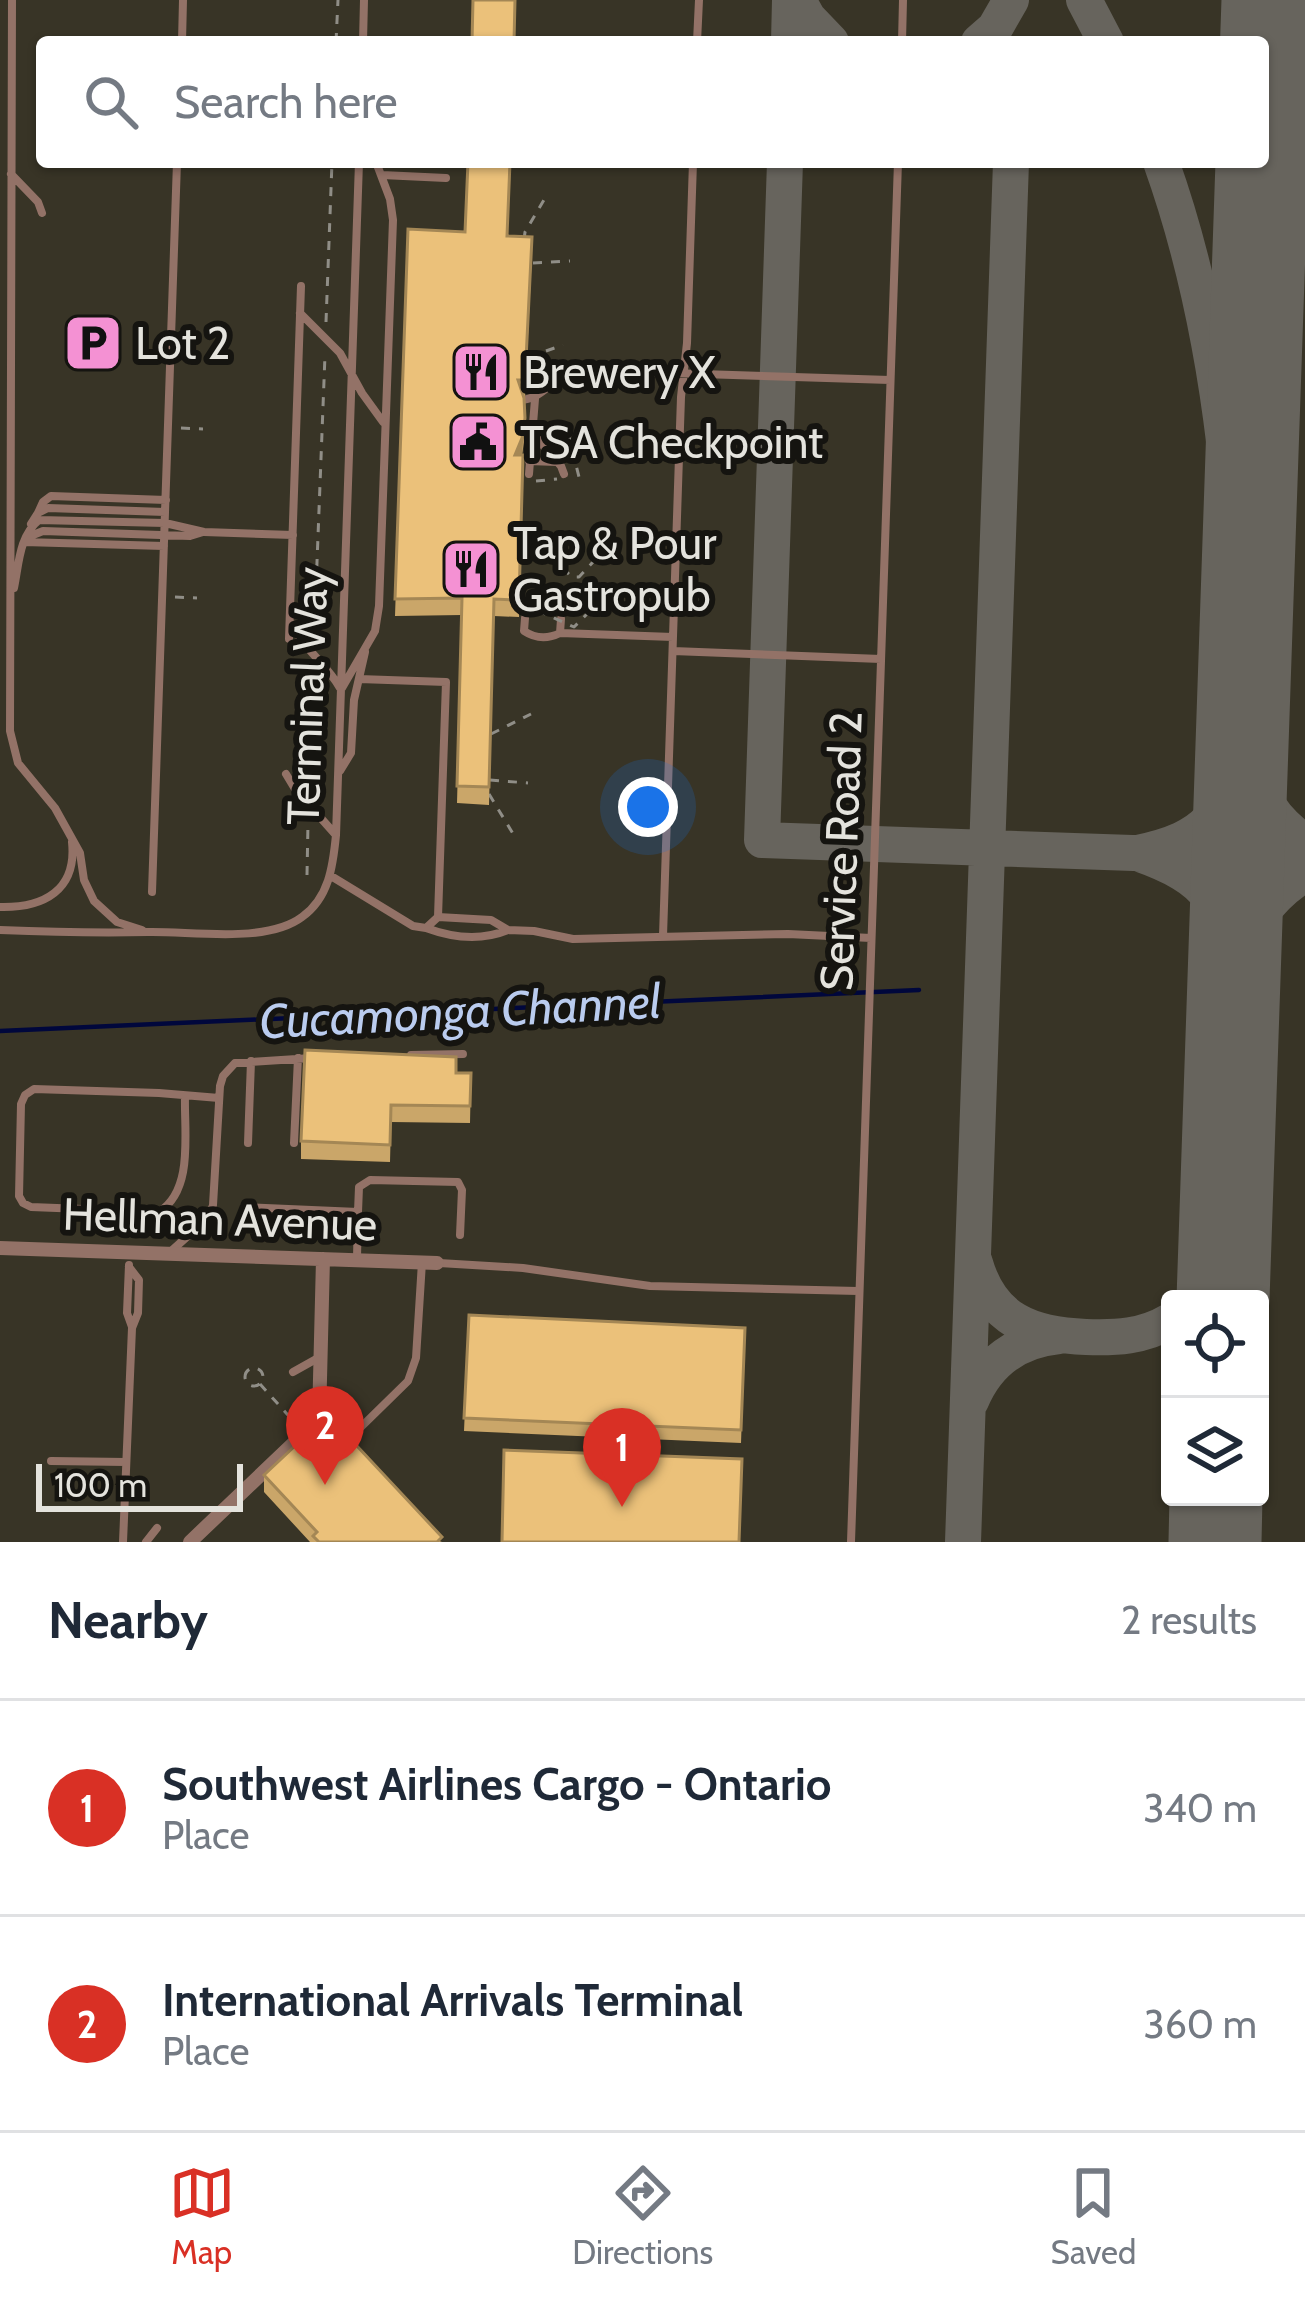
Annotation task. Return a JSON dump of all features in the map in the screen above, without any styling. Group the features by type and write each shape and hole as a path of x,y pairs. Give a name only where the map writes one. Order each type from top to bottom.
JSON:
{"street":[{"name":"Hellman Avenue","path":"0,1248 129,1260 168,1253 430,1263"},
{"path":"190,1542 319,1419 323,1259"}],"lane":[{"path":"12,0 10,731 25,774 55,808 80,853 84,880 101,910 117,922 149,932"},
{"path":"182,36 183,0"},
{"path":"363,36 365,0"},
{"path":"697,36 699,0"},
{"path":"902,36 904,0"},
{"path":"152,892 177,168"},
{"name":"Terminal Way","path":"0,930 114,934 272,930 312,909 324,892 336,835 358,168"},
{"path":"290,618 295,632 341,690 375,632 380,606 393,220 378,168"},
{"path":"663,936 693,168"},
{"name":"Service Road 2","path":"851,1542 898,168"},
{"path":"10,173 38,202 42,213"},
{"path":"381,175 446,178"},
{"path":"289,639 301,286"},
{"path":"300,313 351,369 385,430"},
{"path":"519,400 535,398 569,371 890,380"},
{"path":"529,474 535,398"},
{"path":"533,434 564,474"},
{"path":"529,461 557,462"},
{"path":"10,607 23,542 43,502 51,496 166,500"},
{"path":"38,513 48,508 165,512"},
{"path":"28,530 46,519 165,535"},
{"path":"23,542 204,532 293,535"},
{"path":"524,618 524,631 532,637 551,638 560,632 673,637"},
{"path":"560,632 561,619"},
{"path":"338,774 351,753 354,700 366,645"},
{"path":"673,651 881,659"},
{"path":"359,679 446,682 438,916 426,928"},
{"path":"286,774 336,835"},
{"path":"0,907 29,906 61,887 72,861 70,834"},
{"path":"331,876 413,926 447,936 490,937 508,930 573,939 788,934 871,938"},
{"path":"438,916 491,920 508,930"},
{"path":"392,1056 463,1054"},
{"path":"294,1143 298,1058"},
{"path":"168,1253 194,1233 213,1205 223,1076 235,1063 251,1060 321,1058"},
{"path":"248,1143 251,1060"},
{"path":"185,1096 182,1181 169,1206 159,1212 23,1203 19,1196 21,1104 34,1089 159,1093 220,1098"},
{"path":"357,1260 359,1187 370,1180 458,1182 462,1190 460,1235"},
{"path":"244,1207 358,1212"},
{"path":"123,1542 132,1328 127,1313 129,1260"},
{"path":"360,1428 412,1372 430,1263 523,1268 634,1285 858,1291"},
{"path":"293,1372 321,1356"},
{"path":"51,1461 126,1462"},
{"path":"146,1542 157,1528"}],"path":[{"path":"336,36 338,0"},
{"path":"307,875 332,168"},
{"path":"524,254 525,232 548,193"},
{"path":"532,263 570,261"},
{"path":"527,358 562,345"},
{"path":"179,428 203,429"},
{"path":"521,530 572,577 579,577 607,548"},
{"path":"174,597 197,598"},
{"path":"520,602 574,627 598,602"},
{"path":"491,734 531,714"},
{"path":"490,779 528,783"},
{"path":"489,794 515,837"},
{"path":"260,1384 305,1434"}],"shaded area":[{"path":"0,0 1305,0 1305,1542 0,1542"}],"building":[{"path":"473,0 515,0 514,36 472,36"},
{"path":"468,168 510,168 507,236 532,237 525,380 518,380 525,418 515,455 523,455 519,600 494,599 489,787 457,786 462,598 395,599 408,229 465,232"},
{"path":"305,1050 456,1057 456,1073 471,1073 470,1106 391,1105 390,1145 301,1141"},
{"path":"469,1315 745,1328 741,1430 464,1418"},
{"path":"328,1415 442,1537 437,1542 319,1542 313,1536 317,1532 264,1475"},
{"path":"504,1450 742,1459 739,1542 502,1542"}],"waterway":[{"name":"Cucamonga Channel","path":"0,1031 919,990"}],"taxiway":[{"path":"789,36 790,0"},
{"path":"798,0 825,36"},
{"path":"986,36 1011,0"},
{"path":"1084,0 1103,36"},
{"path":"785,168 762,840 1305,859"},
{"path":"963,1542 1011,168"},
{"path":"1163,168 1201,302 1214,373 1232,517 1246,751 1270,809 1305,842"},
{"path":"1234,978 1225,930 1210,897 1182,873 1137,853 1181,839 1210,819 1228,788 1241,744"},
{"path":"1236,971 1260,915 1305,874"},
{"path":"1202,1290 1226,1223"},
{"path":"975,1263 991,1298 1031,1328 1066,1336 1108,1337 1161,1326"},
{"path":"971,1401 1005,1355 1030,1342 1059,1336"}],"runway":[{"path":"1267,36 1268,0"},
{"path":"1223,1290 1262,168"},
{"path":"1215,1542 1216,1506"}],"place":[{"name":"Lot 2","path":"93,343"},
{"name":"Brewery X","path":"481,372"},
{"name":"TSA Checkpoint","path":"478,442"},
{"name":"Tap & Pour Gastropub","path":"471,569"},
{"name":"International Arrivals Terminal","path":"325,1485"},
{"name":"Southwest Airlines Cargo - Ontario","path":"622,1507"}]}
